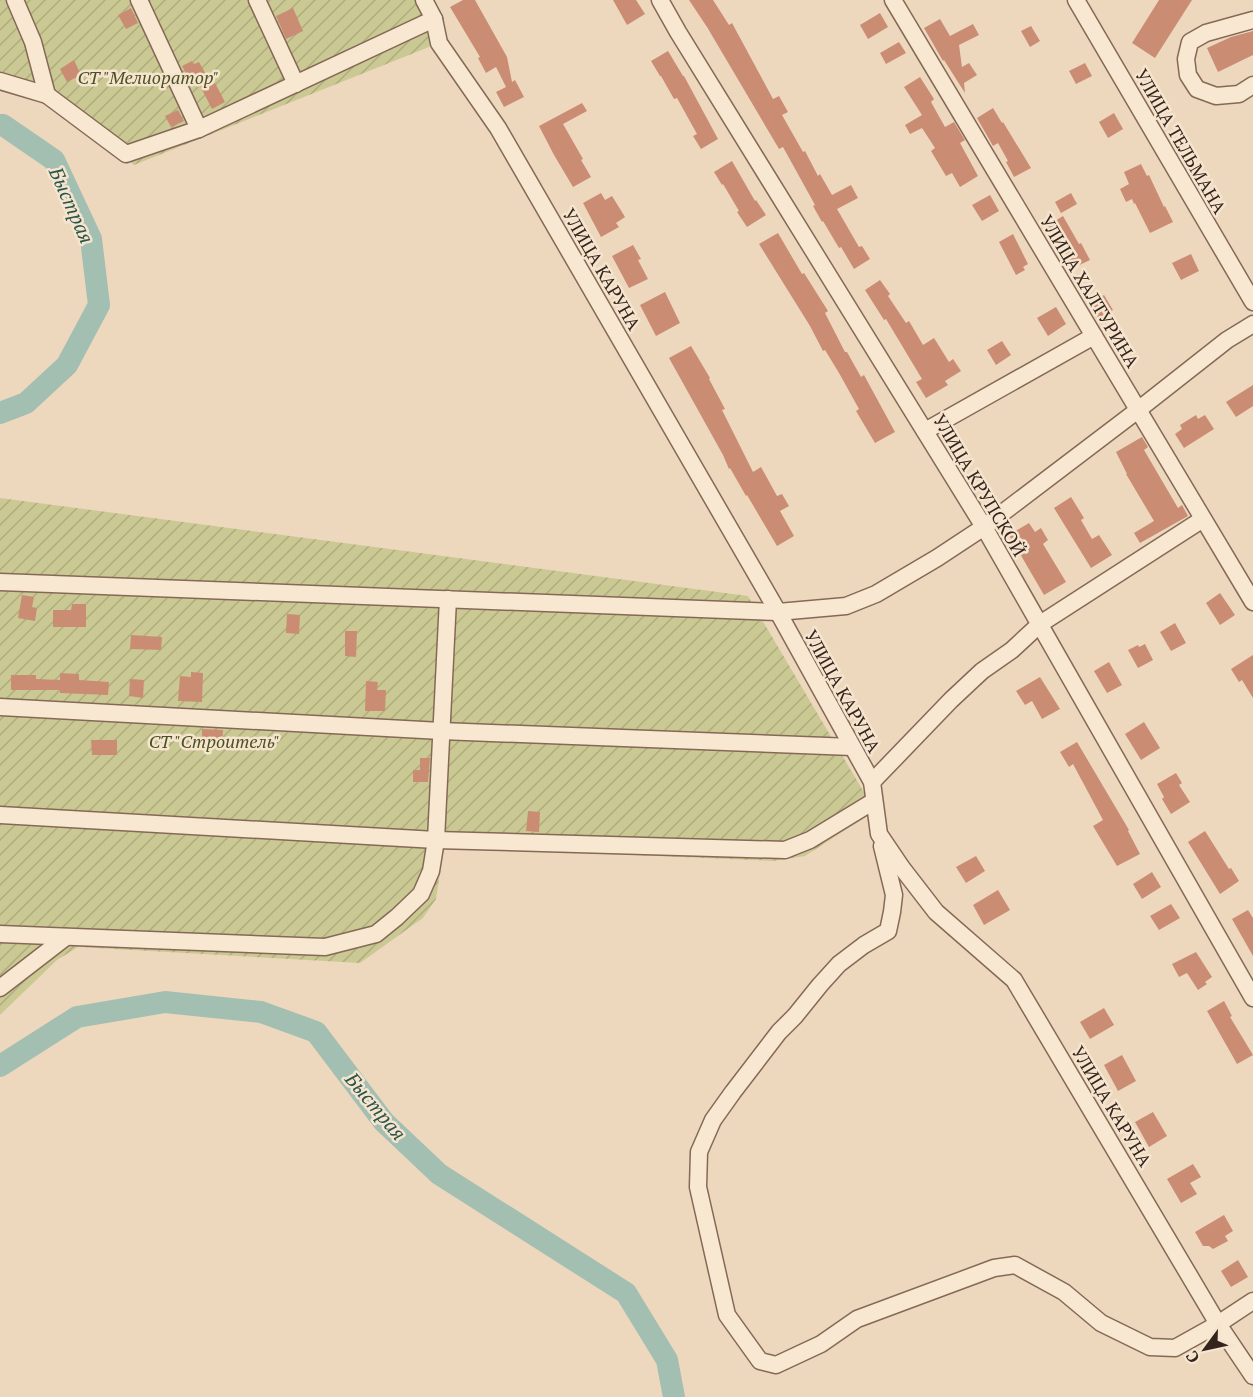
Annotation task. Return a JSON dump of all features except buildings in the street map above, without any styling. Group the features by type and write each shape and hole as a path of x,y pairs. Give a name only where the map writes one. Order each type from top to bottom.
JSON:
{"street":[{"path":"15,0 33,42 48,95"},
{"path":"140,0 199,129"},
{"path":"257,0 297,84"},
{"name":"УЛИЦА КАРУНА","path":"424,0 434,19 439,43 498,128 778,612 872,782 879,834 936,912 1014,980 1218,1324 1253,1376"},
{"name":"УЛИЦА КРУПСКОЙ","path":"660,0 984,527 1253,998"},
{"name":"УЛИЦА ХАЛТУРИНА","path":"893,0 1253,602"},
{"name":"УЛИЦА ТЕЛЬМАНА","path":"1076,0 1253,302"},
{"path":"0,81 48,95 126,154 199,129 434,19"},
{"path":"1253,20 1206,33 1190,42 1186,59 1188,75 1197,89 1216,96 1239,94 1253,85"},
{"path":"0,582 778,612 846,606 876,594 984,527 1227,340 1253,324"},
{"path":"925,431 1094,336"},
{"path":"872,782 982,671 1012,650 1040,624 1203,519"},
{"path":"0,934 325,947 376,934 398,917 421,894 431,871 436,840 448,599"},
{"path":"0,707 441,731 852,747"},
{"path":"0,815 436,840 785,850 810,840 874,801"},
{"path":"879,834 894,895 888,932 864,945 839,964 779,1032 713,1120 699,1152 698,1186 727,1316 760,1361 776,1365 821,1344 857,1319 994,1268 1015,1265 1064,1292 1101,1323 1150,1347 1175,1348 1253,1301"},
{"path":"0,988 66,937"}],"green space":[{"name":"СТ \"Мелиоратор\"","path":"0,0 416,0 439,43 134,165 62,104 0,79"},
{"name":"СТ \"Строитель\"","path":"0,498 748,596 875,811 805,856 773,861 444,847 436,899 423,918 360,963 78,947 57,960 0,1015"}],"waterway":[{"name":"Быстрая","path":"0,125 54,160 91,239 99,305 67,365 26,403 0,413"},
{"name":"Быстрая","path":"0,1066 77,1017 165,1002 261,1012 316,1032 384,1122 439,1174 626,1293 667,1360 674,1397"}]}
